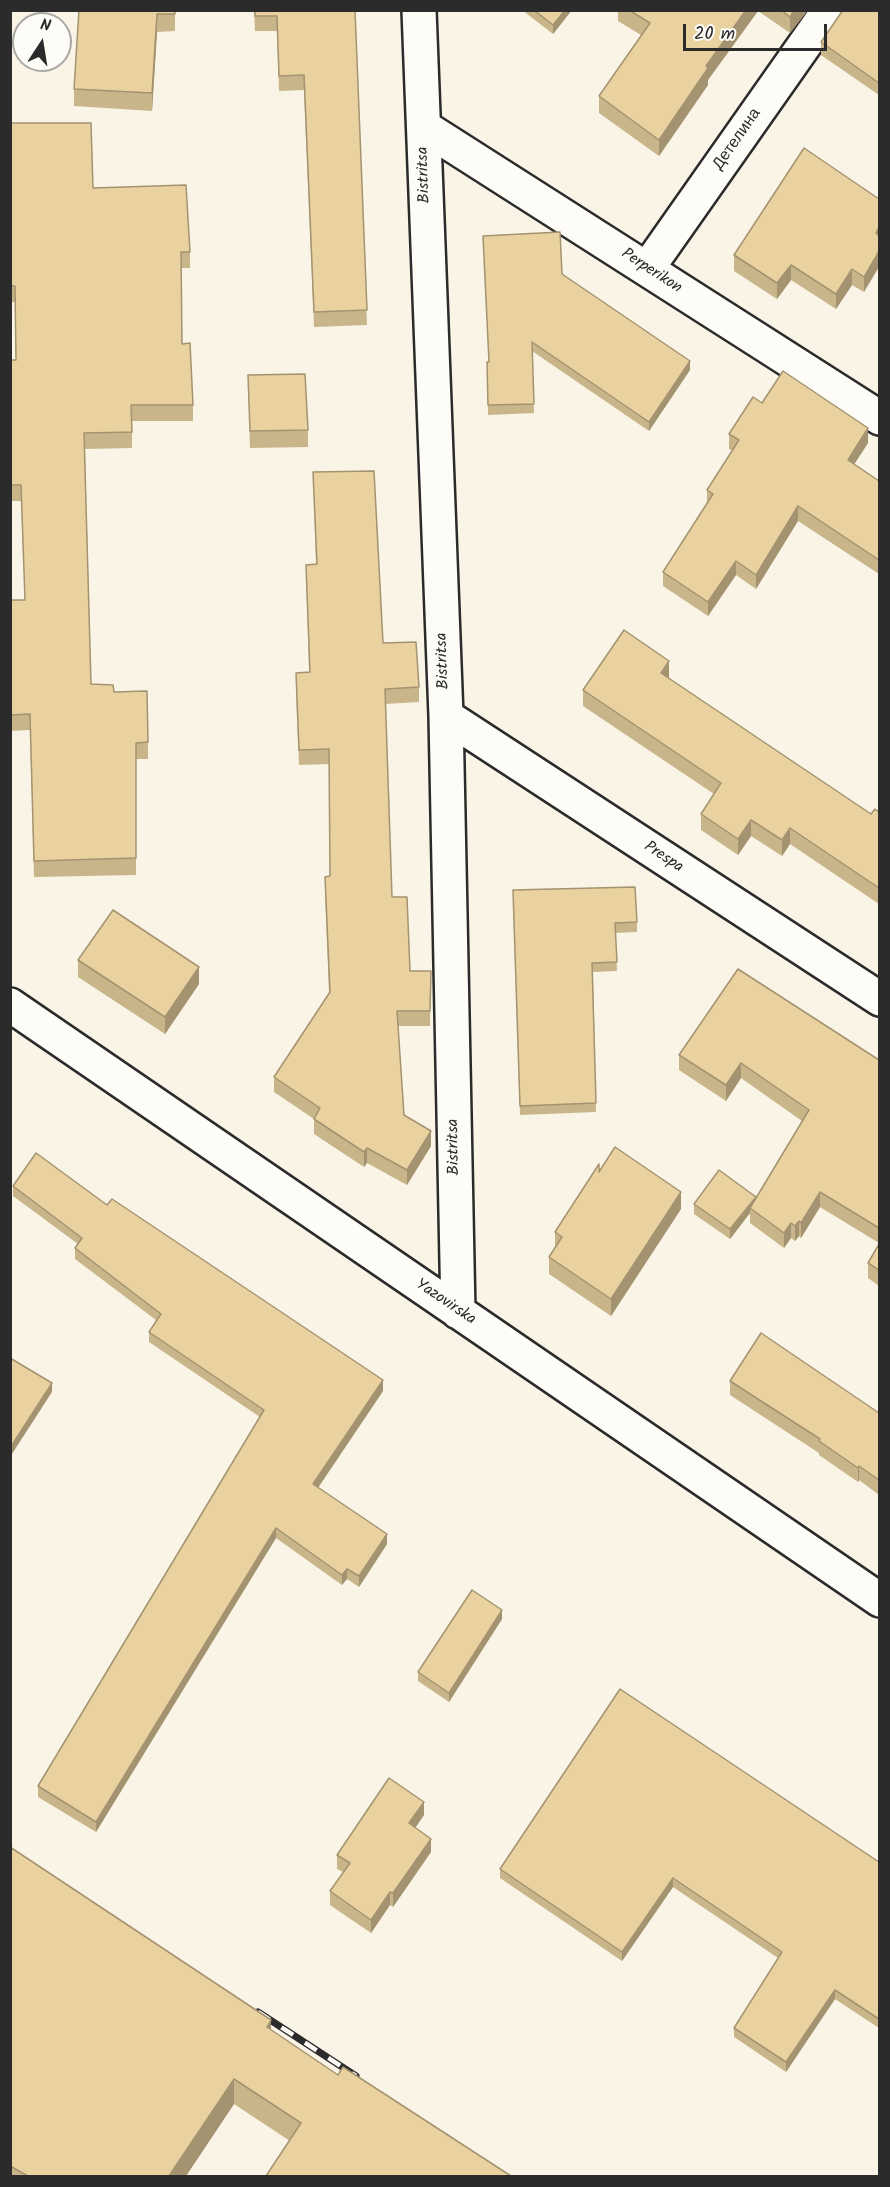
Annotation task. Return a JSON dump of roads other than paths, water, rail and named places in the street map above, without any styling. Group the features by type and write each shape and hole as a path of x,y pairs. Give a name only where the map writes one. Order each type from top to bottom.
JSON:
{"street":[{"name":"Bistritsa","path":"419,10 446,716 458,1312"},
{"name":"Детелина","path":"647,269 829,10"},
{"name":"Perperikon","path":"424,127 879,417"},
{"name":"Prespa","path":"446,716 879,999"},
{"name":"Yazovirska","path":"10,1005 879,1600"}],"railway":[{"path":"258,2012 356,2076"}]}
